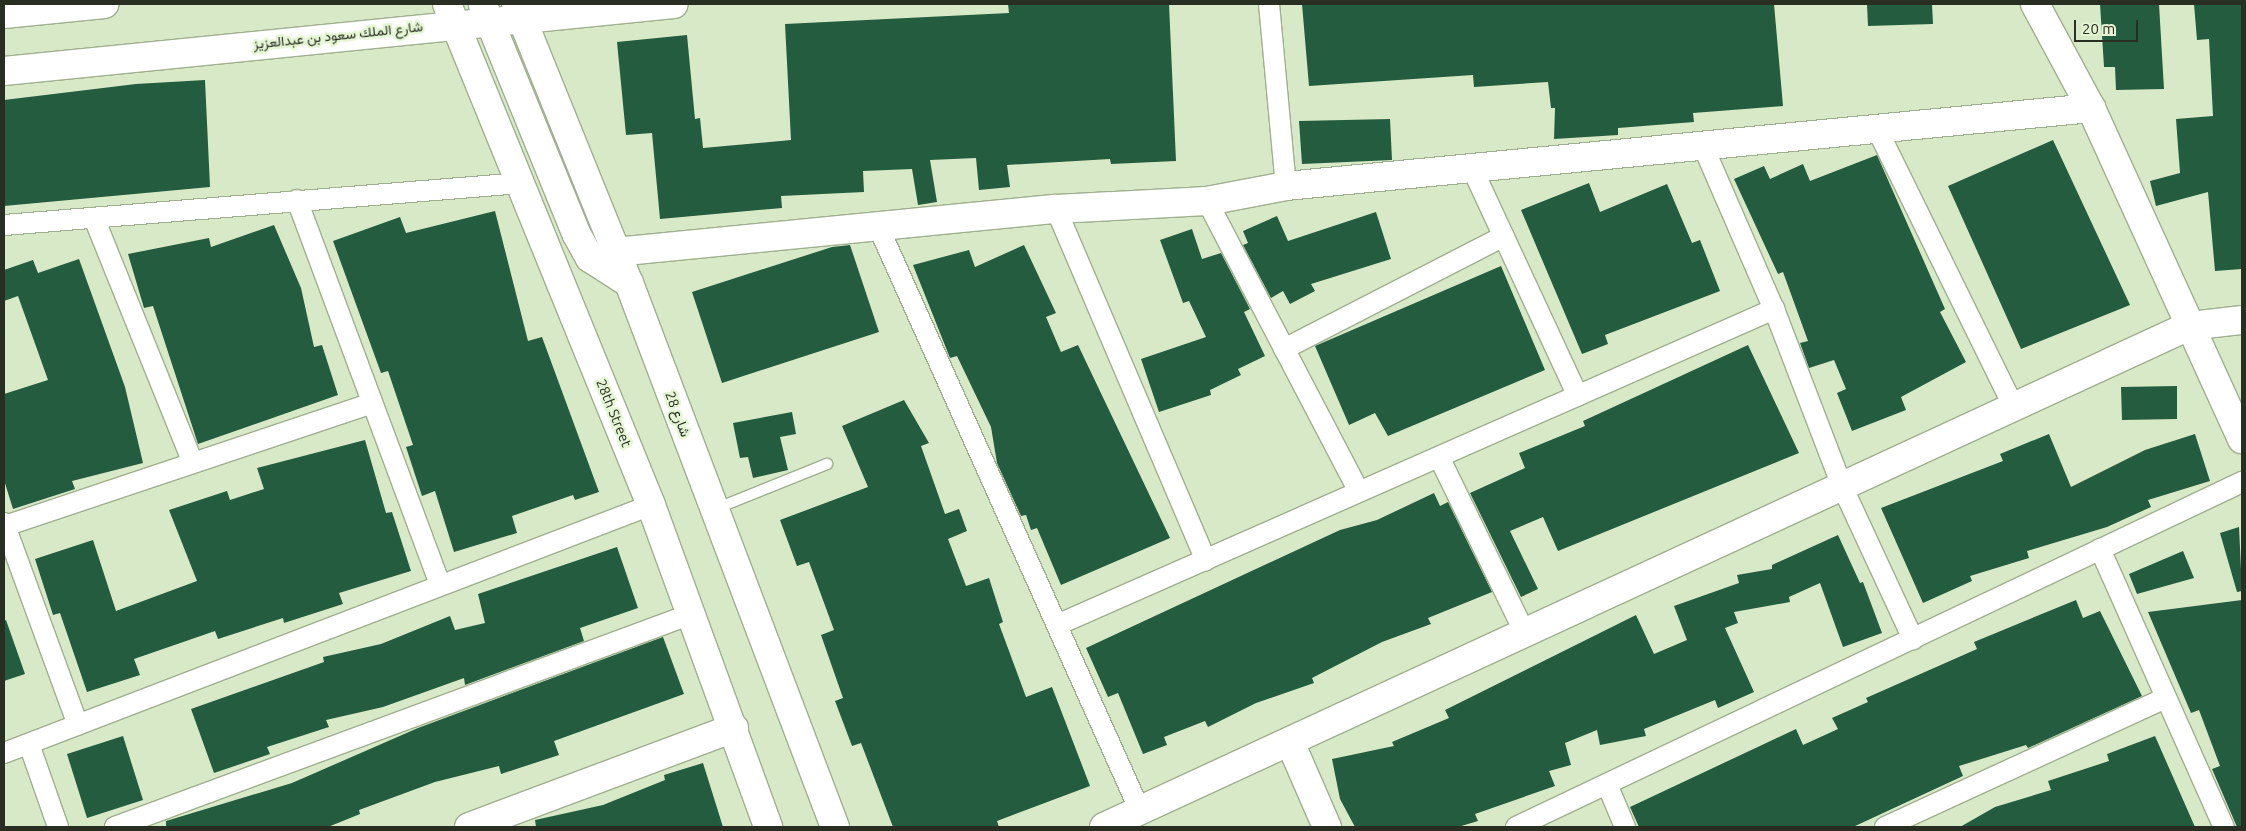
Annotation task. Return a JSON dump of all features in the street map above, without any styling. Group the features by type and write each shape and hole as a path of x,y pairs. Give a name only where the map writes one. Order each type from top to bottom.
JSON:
{"street":[{"path":"4,14 95,4"},
{"name":"شارع الملك سعود بن عبدالعزيز","path":"4,71 452,13 674,4"},
{"path":"1269,4 1286,186"},
{"path":"2035,4 2091,108 2242,440"},
{"name":"شارع 28","path":"519,11 629,283 836,827"},
{"path":"487,12 577,235 590,258 629,283"},
{"name":"28th Street","path":"452,13 651,505 734,728 768,827"},
{"path":"615,252 1056,209 1207,202 1286,186 2091,108"},
{"path":"1877,129 2014,407"},
{"path":"1703,146 1774,310 1842,486 1913,639"},
{"path":"1472,168 1578,396"},
{"path":"4,225 522,183"},
{"path":"296,200 440,586"},
{"path":"1207,202 1359,492"},
{"path":"1056,209 1206,560"},
{"path":"94,218 193,463"},
{"path":"878,226 1140,811"},
{"path":"1284,349 1504,236"},
{"path":"1056,625 1774,310"},
{"path":"1104,827 2189,326 2242,320"},
{"path":"78,725 4,524 372,403"},
{"path":"1439,457 1524,633"},
{"path":"1516,827 2242,482"},
{"path":"4,753 651,505"},
{"path":"2100,550 2224,827"},
{"path":"115,827 692,614"},
{"path":"1885,827 2166,698"},
{"path":"469,827 734,728"},
{"path":"1290,742 1327,827"},
{"path":"29,744 58,827"},
{"path":"1607,784 1625,827"}],"lane":[{"path":"714,509 826,464"}],"building":[{"path":"1008,4 1169,4 1176,161 1111,164 1110,159 1007,165 1010,187 979,190 976,158 930,160 937,202 918,205 912,169 863,171 864,192 781,196 782,208 660,219 652,133 626,135 617,42 687,35 695,119 700,118 703,148 791,140 785,24 1009,13"},
{"path":"1302,4 1774,4 1783,106 1693,113 1694,122 1618,128 1618,135 1554,139 1555,108 1551,108 1548,82 1474,87 1473,75 1309,86"},
{"path":"1867,4 1932,4 1933,24 1868,26"},
{"path":"2100,4 2159,4 2164,89 2116,90 2115,67 2104,67"},
{"path":"2194,4 2242,4 2242,269 2215,271 2208,192 2156,206 2150,181 2180,173 2176,119 2213,116 2209,39 2197,40"},
{"path":"205,80 210,187 4,206 4,100 136,84"},
{"path":"1390,119 1392,160 1302,164 1299,121"},
{"path":"2053,140 2130,305 2021,349 1948,186"},
{"path":"1877,155 1945,309 1940,312 1966,362 1901,397 1906,410 1852,431 1837,393 1846,389 1834,360 1809,368 1800,343 1808,341 1783,272 1778,274 1734,179 1764,166 1770,179 1803,164 1810,181"},
{"path":"1589,183 1600,212 1667,184 1692,243 1700,240 1720,291 1605,335 1608,344 1582,354 1521,210"},
{"path":"495,211 528,341 542,337 599,492 575,500 573,495 512,516 517,533 454,552 435,491 422,496 406,447 413,445 388,371 381,373 333,241 400,217 406,233"},
{"path":"1376,212 1391,259 1311,284 1315,291 1290,304 1283,291 1271,298 1243,245 1248,243 1243,231 1277,216 1288,241"},
{"path":"274,225 301,288 314,347 322,345 338,395 198,444 153,306 144,308 128,254 209,238 211,247"},
{"path":"1192,229 1202,259 1221,253 1250,309 1244,312 1265,356 1238,369 1241,375 1210,390 1211,395 1159,412 1141,359 1206,337 1189,301 1183,303 1160,240"},
{"path":"850,245 879,332 722,383 692,292 832,247"},
{"path":"1024,245 1056,313 1046,317 1061,352 1078,345 1170,538 1061,585 1037,528 1031,530 1026,515 1021,516 997,463 991,427 957,356 950,358 913,265 969,250 975,267"},
{"path":"79,259 125,387 143,463 72,481 75,489 13,509 4,480 4,394 48,380 18,296 4,301 4,270 33,260 38,273"},
{"path":"1501,266 1545,370 1388,436 1375,413 1349,425 1315,346"},
{"path":"1748,345 1799,453 1558,551 1543,517 1510,531 1538,589 1521,597 1470,493 1525,468 1519,453 1585,426 1583,421"},
{"path":"2177,386 2177,419 2122,420 2121,387"},
{"path":"904,400 929,443 921,446 945,514 959,509 967,531 948,539 966,586 989,578 1003,622 999,624 1026,697 1052,687 1090,786 997,821 999,827 893,827 861,743 852,746 835,701 843,698 821,635 834,630 809,562 797,566 780,520 868,487 842,426"},
{"path":"792,412 796,434 780,437 788,470 753,478 748,457 740,458 733,423"},
{"path":"2049,434 2071,487 2145,450 2195,434 2210,481 2148,500 2151,507 2107,527 2027,551 2029,558 1970,576 1972,581 1923,603 1881,508 2003,461 2000,454"},
{"path":"365,440 386,513 392,512 411,571 339,593 343,604 284,623 283,618 218,639 215,631 134,659 140,675 87,692 60,613 53,615 35,559 93,540 116,611 197,581 169,510 227,491 230,500 264,489 257,468"},
{"path":"1434,493 1440,506 1448,502 1492,592 1428,618 1431,624 1382,642 1312,678 1314,683 1256,703 1208,727 1205,721 1164,737 1167,745 1143,754 1118,693 1108,697 1086,648 1340,530 1377,520"},
{"path":"2239,527 2242,591 2237,592 2220,533"},
{"path":"1838,535 1860,583 1863,582 1882,633 1843,647 1820,583 1789,597 1790,602 1734,612 1738,623 1725,628 1754,692 1718,708 1715,700 1644,729 1646,736 1600,745 1597,730 1565,743 1571,765 1549,771 1555,786 1475,814 1478,821 1458,827 1355,827 1340,799 1332,759 1394,746 1392,742 1449,718 1445,710 1636,615 1654,654 1687,640 1674,606 1739,583 1737,575 1772,569 1772,565"},
{"path":"617,547 638,608 580,628 584,641 465,685 464,678 383,707 326,720 329,727 267,747 270,754 214,773 191,709 324,662 323,657 381,644 450,616 455,630 485,623 478,594"},
{"path":"2183,551 2194,578 2137,594 2129,574"},
{"path":"2076,600 2083,618 2100,611 2142,696 2028,748 2026,745 1959,766 1963,776 1853,827 1639,827 1630,807 1796,729 1803,745 1838,729 1832,718 1868,702 1866,698 1977,649 1974,642"},
{"path":"2242,600 2242,827 2237,827 2212,769 2220,766 2199,710 2191,713 2148,612"},
{"path":"6,620 25,674 4,681 4,621"},
{"path":"663,637 684,694 554,741 559,755 501,774 499,766 435,782 359,810 360,814 328,827 166,827 166,821 292,783 418,728"},
{"path":"123,736 143,800 87,818 67,754"},
{"path":"2155,736 2195,827 1960,827 1995,807 2051,790 2048,781 2109,761 2107,754"},
{"path":"703,763 723,827 536,827 535,820 603,805 665,780 664,775"}]}
